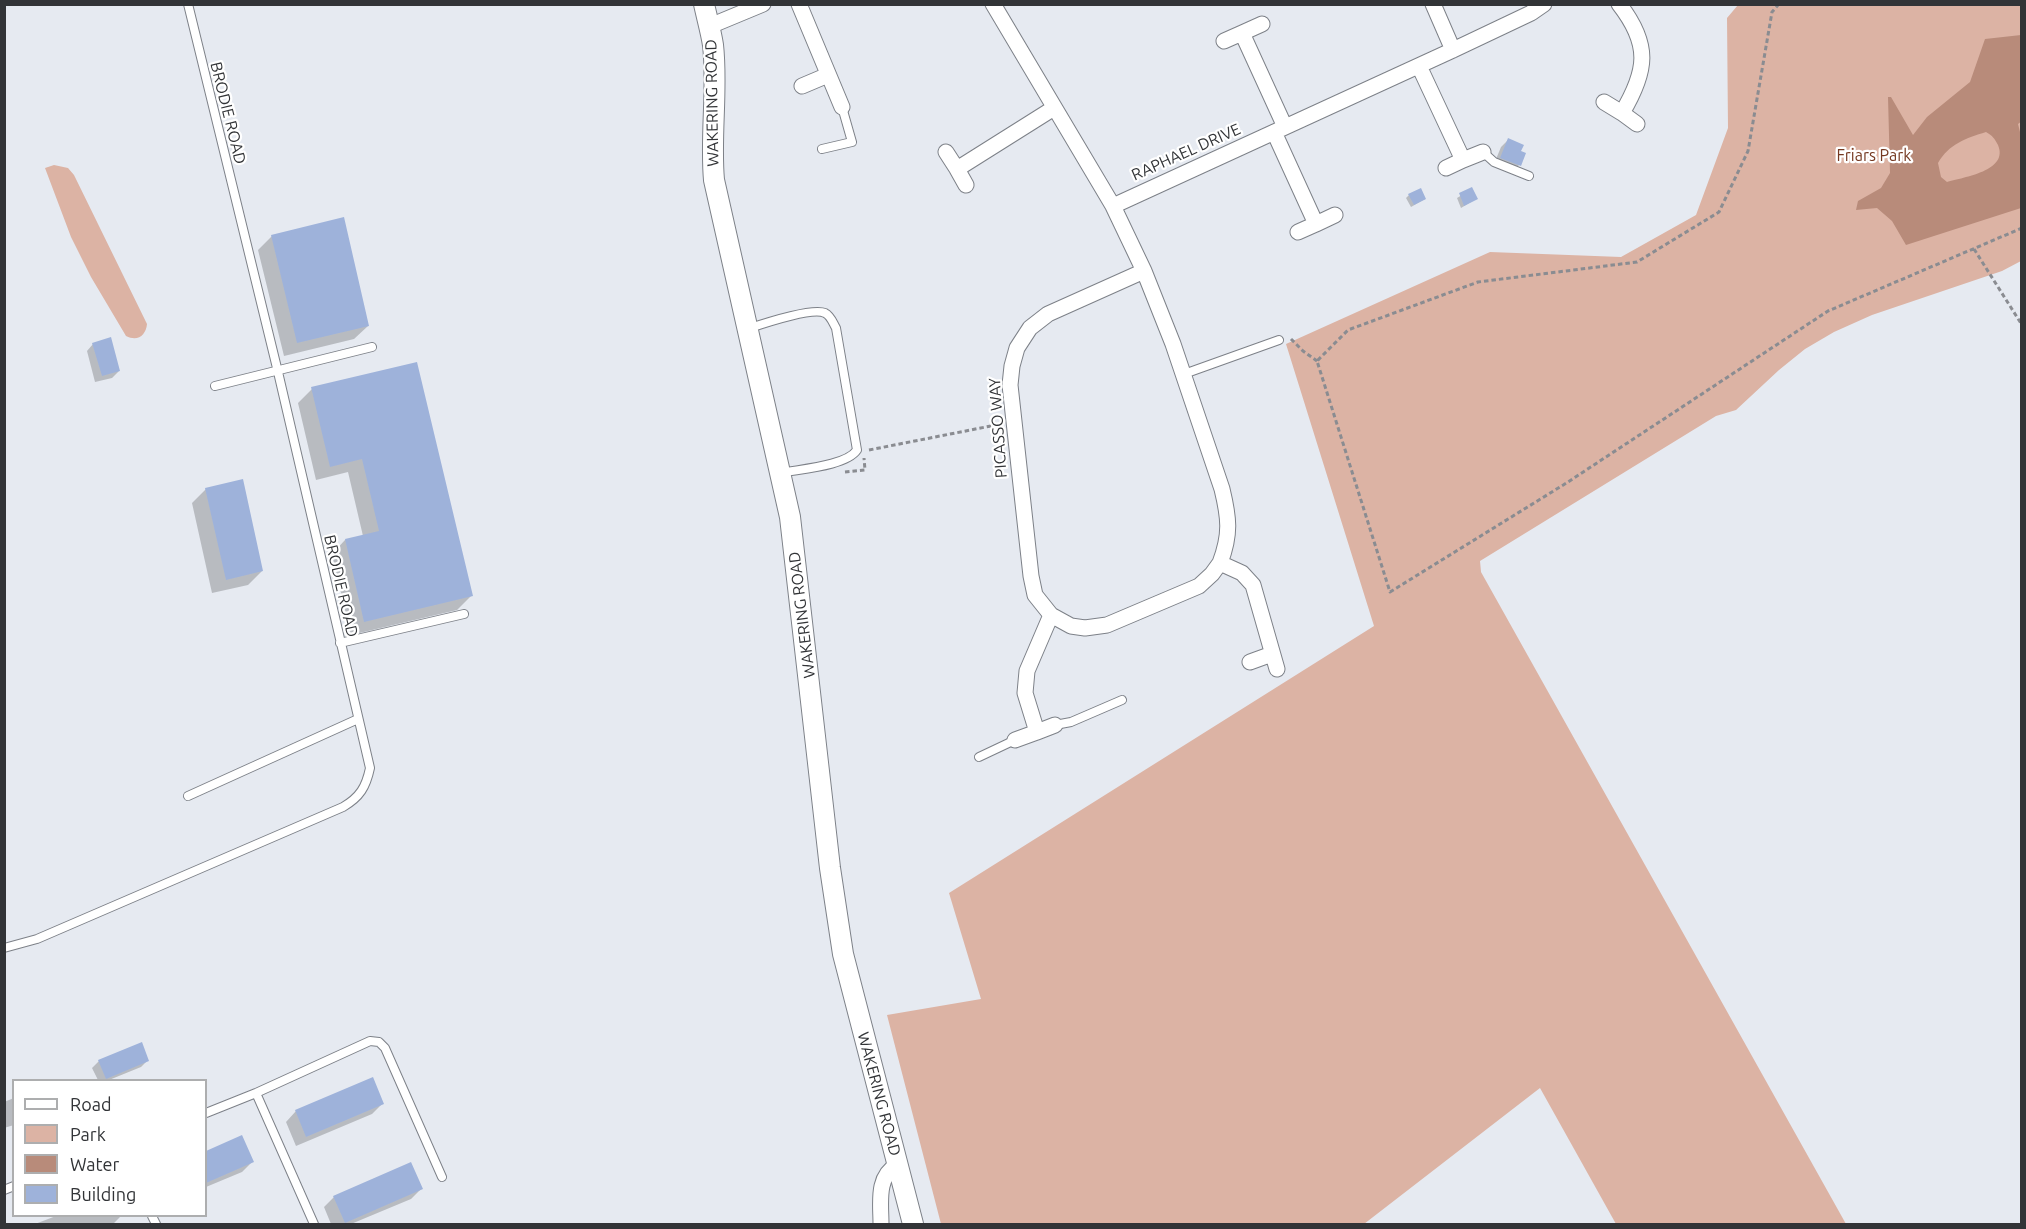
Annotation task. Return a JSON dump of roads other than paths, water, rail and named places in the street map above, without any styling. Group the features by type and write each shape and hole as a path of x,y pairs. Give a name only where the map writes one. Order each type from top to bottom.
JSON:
{"street":[{"name":"WAKERING ROAD","path":"704,4 710,27 714,62 712,156 714,180 790,517 830,868 843,954 913,1224"},
{"path":"710,27 763,4"},
{"path":"799,4 842,107"},
{"path":"993,4 1113,206 1144,271 1184,374 1228,514 1229,533 1220,563 1199,586 1107,625 1085,628 1071,626 1051,615 1027,671 1025,693 1037,732"},
{"path":"1433,4 1453,50"},
{"name":"RAPHAEL DRIVE","path":"1113,206 1419,66 1531,13 1544,4"},
{"path":"1618,4 1627,15 1636,33 1642,52 1641,73 1634,93 1622,113"},
{"path":"1224,41 1262,24"},
{"path":"1242,33 1316,224"},
{"path":"1419,66 1463,160"},
{"path":"802,86 828,75"},
{"path":"1604,102 1637,124"},
{"path":"957,169 1054,108"},
{"path":"946,152 966,185"},
{"path":"1446,168 1483,152"},
{"path":"1298,232 1335,215"},
{"name":"PICASSO WAY","path":"1051,615 1035,595 1031,576 1010,385 1012,366 1017,348 1030,328 1048,314 1144,271"},
{"path":"1220,563 1242,573 1253,585 1277,669"},
{"path":"1250,662 1272,654"},
{"path":"1015,741 1055,725"},
{"path":"881,1224 883,1180 889,1169 897,1165"}],"lane":[{"name":"BRODIE ROAD","path":"4,948 37,939 343,807 355,800 364,790 370,768 278,372 188,4"},
{"path":"822,149 852,142 842,107"},
{"path":"1483,152 1494,162 1528,176"},
{"path":"747,329 816,311 830,316 836,328 857,450 850,458 781,473"},
{"path":"1184,374 1279,340"},
{"path":"215,386 372,347"},
{"path":"340,643 464,614"},
{"path":"1055,725 1071,722 1122,700"},
{"path":"188,796 358,719"},
{"path":"979,757 1015,741"},
{"path":"207,1113 370,1041 379,1042 385,1048 442,1177"},
{"path":"256,1093 314,1224"}],"water":[{"path":"2021,35 2022,121 2018,124 2022,140 2021,208 1906,245 1892,221 1877,208 1856,210 1858,201 1881,188 1890,173 1888,97 1891,97 1913,135 1927,117 1970,82 1985,39","holes":["1986,132 1998,145 2000,154 1997,161 1991,167 1974,175 1947,182 1941,177 1938,163 1942,156 1965,139"]}],"park label":[{"name":"Friars Park","path":"1874,156"}]}
